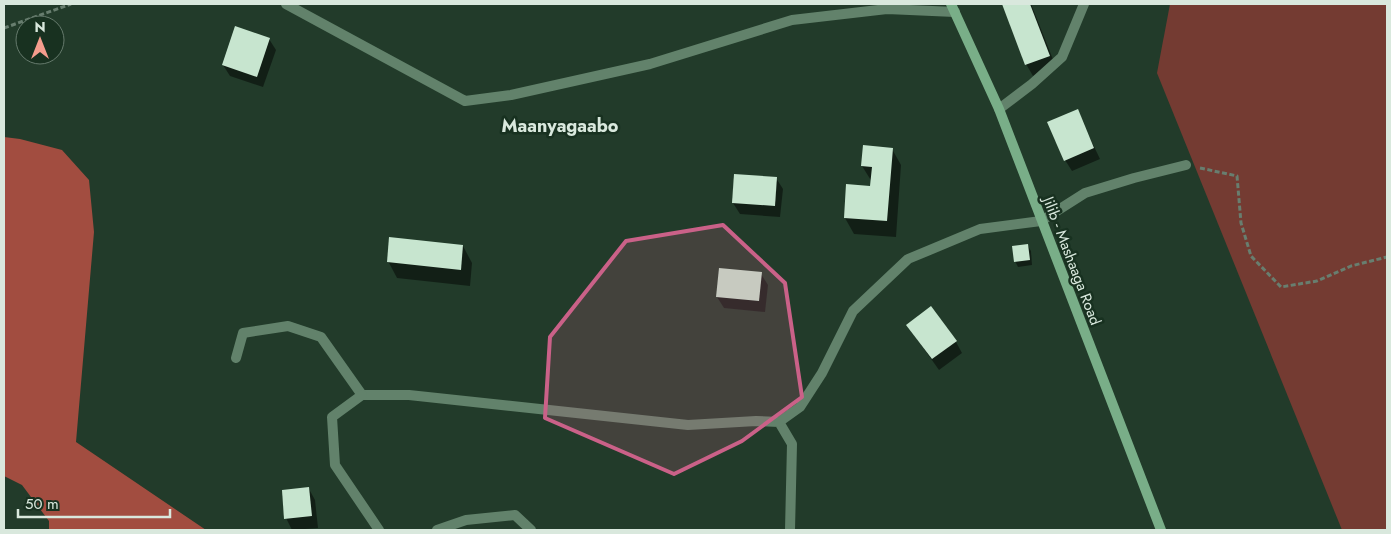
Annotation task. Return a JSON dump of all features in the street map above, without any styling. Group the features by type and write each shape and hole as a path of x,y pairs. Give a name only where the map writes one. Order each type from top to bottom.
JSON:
{"main road":[{"name":"Jilib - Mashaaga Road","path":"953,8 999,109 1160,530"}],"street":[{"path":"286,4 465,101 511,95 650,64 792,20 887,9 953,8"},
{"path":"999,109 1032,84 1062,56 1084,4"},
{"path":"379,530 335,465 332,417 362,396 409,395 688,425 756,421 779,422 800,406 822,373 853,311 908,259 980,229 1041,221 1084,193 1186,165"},
{"path":"236,358 243,333 288,326 321,337 362,396"},
{"path":"779,422 792,444 790,530"},
{"path":"437,530 466,520 515,515 531,530"}],"path":[{"path":"4,28 71,4"},
{"path":"1186,165 1237,176 1241,223 1251,256 1280,287 1317,281 1351,266 1387,257"}],"highlighted area":[{"path":"723,225 785,283 802,397 742,441 674,474 545,418 550,337 626,241"}],"shaded area":[{"path":"1170,4 1387,4 1387,530 1342,530 1157,73"},
{"path":"4,137 20,139 62,150 89,180 94,232 76,442 206,530 49,530 49,521 22,485 4,476"}],"building":[{"path":"1002,4 1030,4 1050,56 1025,65"},
{"path":"235,26 270,38 257,77 222,65"},
{"path":"1078,109 1094,148 1064,161 1047,122"},
{"path":"863,145 893,148 887,221 844,218 846,184 870,186 872,167 861,166"},
{"path":"734,174 777,177 775,206 732,203"},
{"path":"389,237 463,245 461,270 387,262"},
{"path":"1028,244 1030,260 1014,262 1012,246"},
{"path":"719,268 762,272 759,301 716,297"},
{"path":"931,306 957,341 932,359 906,325"},
{"path":"309,487 312,516 284,519 282,490"}],"district":[{"name":"Maanyagaabo","path":"560,126"}]}
